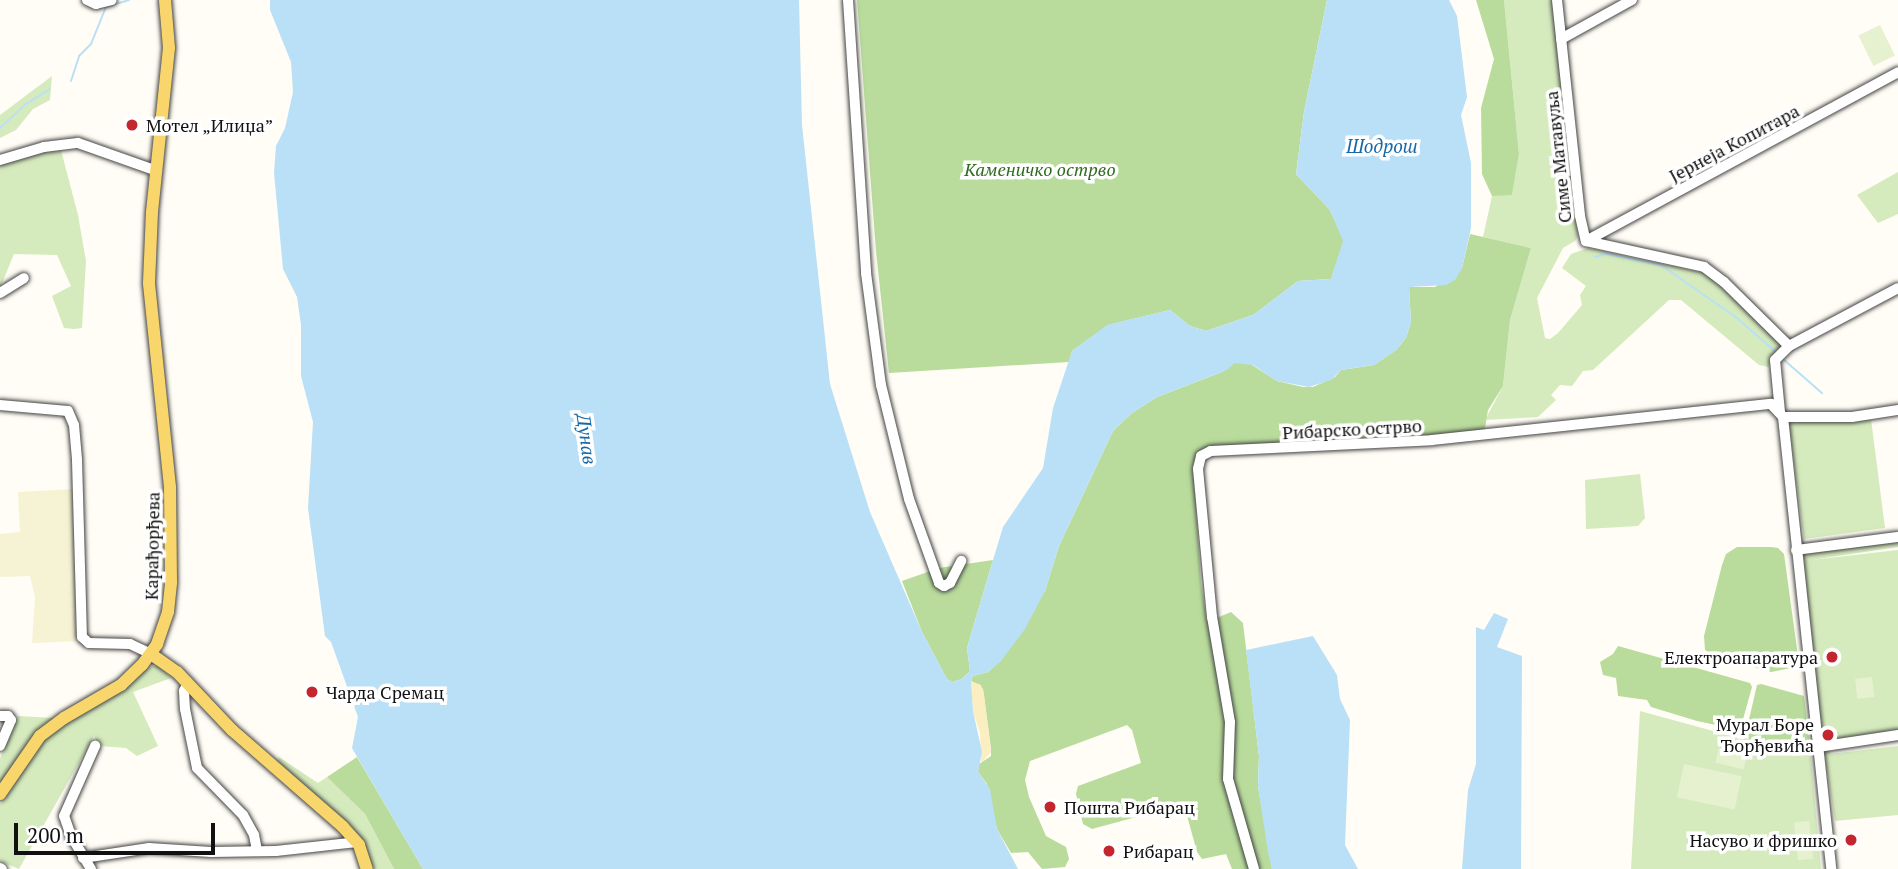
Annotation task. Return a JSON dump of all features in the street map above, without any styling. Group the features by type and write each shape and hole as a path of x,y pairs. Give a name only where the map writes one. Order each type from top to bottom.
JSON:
{"main road":[{"name":"Карађорђева","path":"151,654 168,612 172,574 170,487 149,283 169,48 165,0"},
{"path":"0,794 40,736 64,718 121,685 151,654 188,683 232,730 357,842 367,869"}],"street":[{"path":"87,0 96,4 113,0"},
{"path":"848,0 866,273 881,385 909,499 939,583 944,586 950,583 961,561"},
{"name":"Симе Матавуља","path":"1557,0 1580,216 1586,241 1704,267 1733,290 1783,352"},
{"path":"1562,38 1632,0"},
{"name":"Јернеја Копитара","path":"1586,241 1898,72"},
{"path":"0,160 44,147 78,143 157,171"},
{"path":"0,293 24,278"},
{"path":"1831,869 1775,369 1783,352 1898,288"},
{"name":"Рибарско острво","path":"1254,869 1228,779 1230,722 1212,617 1198,469 1201,456 1211,451 1432,440 1771,404 1782,415"},
{"path":"0,405 68,411 74,425 77,448 82,637 89,643 130,644 151,654"},
{"path":"1782,415 1852,417 1898,410"},
{"path":"1796,550 1898,537"},
{"path":"188,683 184,691 185,709 197,768 243,815 254,835 257,851"},
{"path":"0,716 8,716 11,720 0,746"},
{"path":"1818,747 1898,735"},
{"path":"91,869 67,826 64,810 95,746"},
{"path":"83,858 149,848 257,851 357,842"}],"shaded area":[{"path":"74,489 80,641 32,643 35,597 30,576 0,577 0,534 20,532 18,492"}],"green space":[{"name":"Каменичко острво","path":"857,0 1327,0 1304,112 1296,174 1330,210 1344,241 1331,279 1298,281 1253,315 1206,331 1190,326 1170,310 1108,325 1072,351 1069,362 889,373 876,251"},
{"path":"1476,0 1504,0 1519,154 1512,195 1492,196 1482,174 1481,108 1494,59"},
{"path":"1504,0 1552,0 1578,236 1563,248 1537,298 1545,338 1550,339 1558,333 1582,305 1580,295 1586,286 1562,268 1571,254 1588,248 1704,273 1724,288 1782,345 1770,359 1769,367 1759,365 1681,300 1669,300 1593,370 1583,371 1572,386 1560,385 1551,395 1556,400 1538,417 1485,420 1503,386 1510,320 1531,248 1483,237 1492,196 1512,194 1519,154"},
{"path":"1880,25 1895,56 1873,66 1858,36"},
{"path":"52,76 50,100 33,109 16,130 0,138 0,115"},
{"path":"50,149 61,150 78,215 86,261 82,328 64,328 52,296 71,286 57,255 14,254 0,288 0,163"},
{"path":"1898,172 1898,214 1878,223 1857,195"},
{"path":"1470,234 1531,248 1510,320 1503,386 1488,410 1484,434 1384,442 1215,446 1201,450 1193,464 1201,584 1207,622 1231,612 1243,623 1259,756 1258,786 1272,869 1232,869 1226,854 1202,859 1197,852 1186,812 1151,813 1092,829 1083,824 1076,794 1078,786 1141,763 1132,730 1127,725 1030,761 1025,780 1029,797 1046,836 1066,847 1069,859 1065,867 1042,869 1028,852 1011,853 997,829 987,784 978,772 979,764 991,756 991,749 983,689 971,681 973,676 988,672 1000,661 1045,591 1059,546 1113,431 1132,413 1157,397 1222,372 1234,363 1249,363 1277,381 1303,387 1313,387 1335,377 1341,370 1374,365 1396,350 1406,338 1411,322 1409,287 1435,287 1462,268"},
{"path":"1871,419 1885,528 1804,539 1789,425 1792,420"},
{"path":"1640,474 1645,518 1638,526 1586,529 1585,480"},
{"path":"1898,537 1898,547 1811,560 1898,550 1898,732 1818,747 1796,550"},
{"path":"1737,547 1778,548 1784,554 1799,664 1796,667 1771,672 1714,656 1705,650 1704,636 1722,565 1726,554"},
{"path":"993,560 967,648 970,671 962,679 952,682 947,679 922,632 902,581 939,568"},
{"path":"1618,646 1750,683 1752,687 1740,730 1651,707 1647,700 1618,696 1616,678 1603,675 1600,662 1613,654"},
{"path":"158,665 171,678 133,692 158,746 137,756 126,748 100,746 94,736 19,869 0,861 0,804 19,771 44,739 146,668"},
{"path":"1872,677 1874,697 1857,699 1855,679"},
{"path":"1757,685 1804,696 1810,747 1786,751 1744,741"},
{"path":"1640,711 1786,751 1810,747 1821,869 1631,869"},
{"path":"18,716 54,718 0,788 0,758"},
{"path":"1898,746 1898,815 1835,821 1824,751 1830,749 1831,754"},
{"path":"1719,748 1747,755 1744,770 1715,763"},
{"path":"279,757 318,783 327,777 365,814 394,869 374,869 357,834 276,762"},
{"path":"357,757 423,869 394,869 365,814 327,777"},
{"path":"1684,764 1742,776 1735,810 1677,797"},
{"path":"1809,821 1813,859 1798,860 1794,823"}],"sand":[{"path":"971,681 981,685 984,694 991,752 981,762 980,733 973,711"}],"water":[{"path":"270,0 799,0 802,125 830,384 870,512 922,632 947,679 952,682 962,679 970,671 967,648 1003,527 1043,468 1053,408 1072,351 1107,325 1170,310 1190,326 1206,331 1253,315 1298,281 1331,279 1343,241 1330,210 1296,174 1304,112 1327,0 1449,0 1457,16 1467,97 1461,115 1471,163 1471,228 1462,268 1455,280 1446,285 1409,287 1411,322 1406,338 1396,350 1374,365 1341,370 1331,380 1309,387 1277,381 1253,365 1234,363 1227,370 1157,397 1132,413 1113,431 1059,546 1045,591 1025,629 1001,661 988,672 973,676 971,681 973,711 982,752 978,772 990,789 997,829 1018,869 423,869 352,748 358,717 331,642 325,636 308,508 313,422 301,376 301,325 297,297 283,269 274,173 276,146 285,128 293,92 291,62 270,10"},
{"path":"1494,613 1508,619 1497,647 1522,656 1521,869 1462,869 1468,790 1476,764 1476,627 1484,630"},
{"path":"1313,636 1337,675 1340,699 1350,720 1345,845 1358,869 1272,869 1268,852 1258,786 1259,756 1246,650"}],"waterway":[{"path":"71,81 79,56 91,44 106,7 129,0"},
{"path":"0,128 26,104 50,89"},
{"path":"1595,257 1606,254 1661,265 1737,318 1777,353"},
{"path":"1783,359 1822,393"}],"place":[{"name":"Мотел „Илиџа”","path":"132,125"},
{"name":"Електроапаратура","path":"1832,657"},
{"name":"Чарда Сремац","path":"312,692"},
{"name":"Мурал Боре Ђорђевића","path":"1828,735"},
{"name":"Пошта Рибарац","path":"1050,807"},
{"name":"Насуво и фришко","path":"1851,840"},
{"name":"Рибарац","path":"1109,851"}],"water label":[{"name":"Шодрош","path":"1382,146"},
{"name":"Дунав","path":"587,439"}]}
